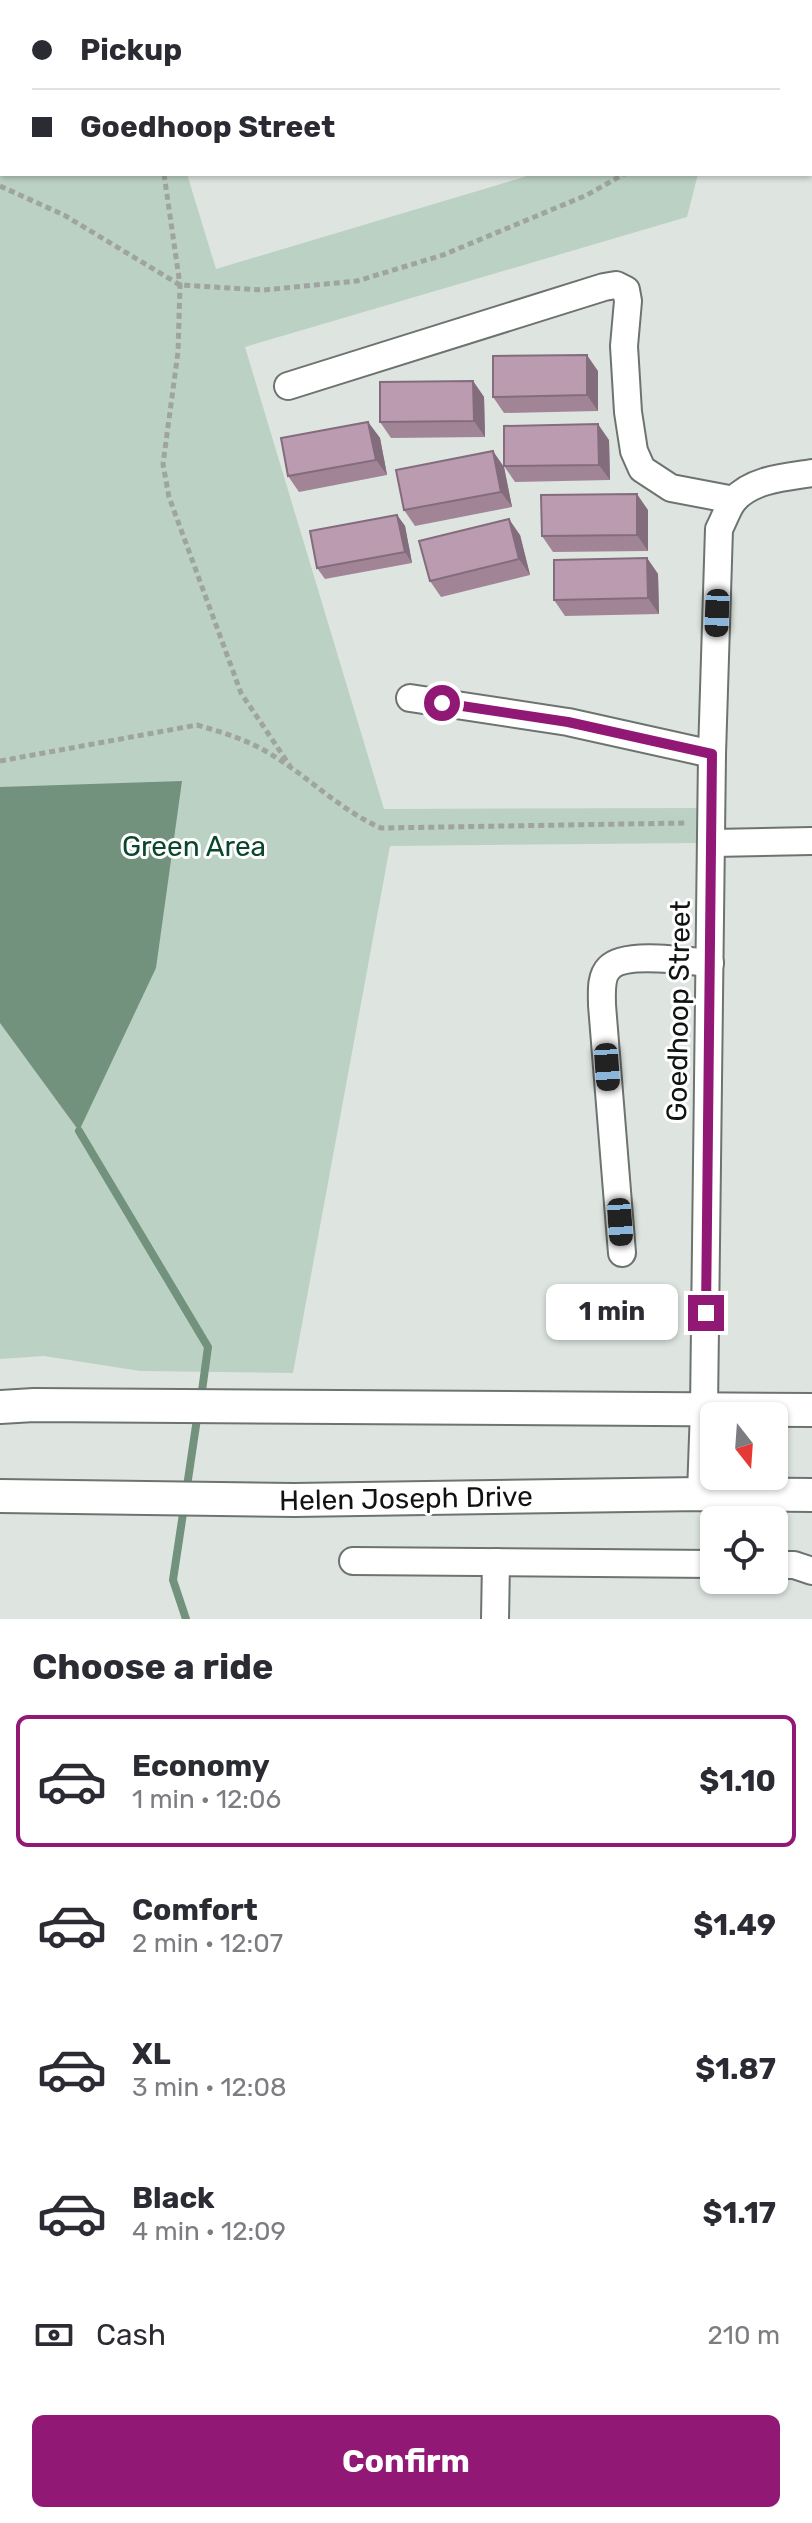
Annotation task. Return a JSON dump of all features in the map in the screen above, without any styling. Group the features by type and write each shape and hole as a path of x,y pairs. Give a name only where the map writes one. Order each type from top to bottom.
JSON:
{"street":[{"path":"288,386 616,285 626,290 628,301 624,346 628,412 634,451 642,469 671,488 734,500 773,479 812,473"},
{"name":"Goedhoop Street","path":"704,1402 712,754 719,529 734,500"},
{"path":"410,698 568,722 712,754"},
{"path":"712,833 812,841"},
{"path":"622,1253 602,1005 603,983 607,970 617,962 631,958 710,963"},
{"path":"0,1407 700,1409"},
{"path":"788,1410 812,1410"},
{"name":"Goedhoop Street","path":"701,1490 701,1494"},
{"name":"Helen Joseph Drive","path":"0,1496 294,1500 812,1495"},
{"path":"353,1561 700,1564"},
{"path":"495,1619 496,1562"},
{"path":"788,1565 812,1571"}],"path":[{"path":"164,176 180,285 178,352 163,464 169,497 241,693 294,772"},
{"path":"0,186 64,215 180,285 263,290 357,281 443,255 587,195 620,176"},
{"path":"0,761 197,725 229,734 268,752 357,817 381,828 712,833"}],"green space":[{"name":"Green Area","path":"0,176 188,176 216,269 527,176 697,176 687,217 245,347 384,809 702,808 701,843 390,846 293,1373 140,1371 44,1356 0,1359"}],"shaded area":[{"path":"182,781 156,968 79,1131 0,1023 0,787"}],"building":[{"path":"587,355 587,395 493,397 493,356"},
{"path":"473,381 474,421 380,422 380,382"},
{"path":"368,422 376,460 288,476 281,438"},
{"path":"598,424 599,465 504,466 504,426"},
{"path":"493,451 501,492 404,510 396,470"},
{"path":"637,494 637,535 542,536 541,495"},
{"path":"397,515 405,552 317,568 310,531"},
{"path":"509,519 519,559 430,581 419,541"},
{"path":"647,558 648,598 554,600 554,560"}],"waterway":[{"path":"79,1131 208,1347 201,1398"},
{"path":"186,1493 198,1412"},
{"path":"184,1507 173,1580 186,1619"}],"route":[{"path":"442,703 568,722 712,754 706,1313"}]}
